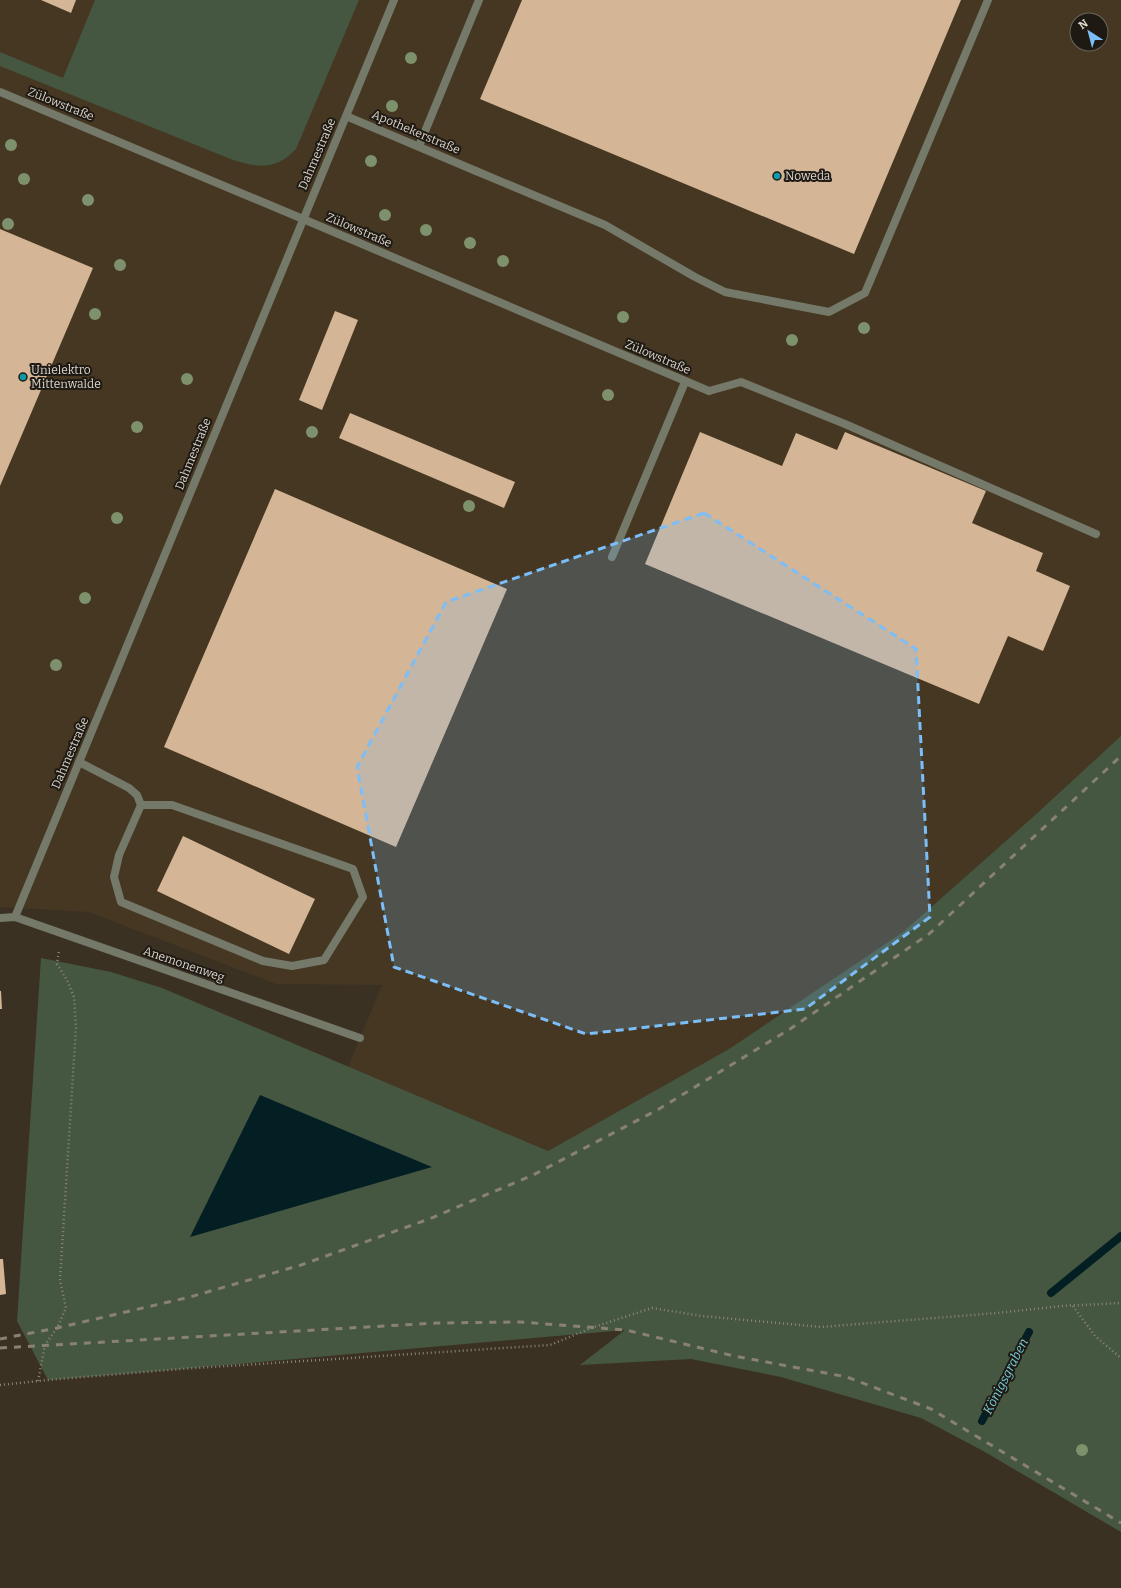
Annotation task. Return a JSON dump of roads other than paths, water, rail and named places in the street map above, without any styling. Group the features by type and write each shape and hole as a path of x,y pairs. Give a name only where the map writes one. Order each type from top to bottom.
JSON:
{"street":[{"name":"Dahmestraße","path":"15,917 394,0"},
{"path":"419,146 479,0"},
{"name":"Apothekerstraße","path":"346,116 605,225 695,277 725,292 829,312 865,294 988,0"},
{"name":"Zülowstraße","path":"0,92 685,382 709,391 741,382 845,424 1096,534"},
{"path":"612,557 685,382"},
{"path":"79,762 129,788 137,795 141,806 118,855 114,878 122,902 263,961 292,966 324,960 363,897 354,869 172,805 141,806"},
{"name":"Anemonenweg","path":"0,918 15,917 360,1038"}],"water":[{"path":"260,1095 432,1167 190,1237"}],"waterway":[{"name":"Königsgraben","path":"1051,1293 1121,1236"},
{"name":"Königsgraben","path":"982,1421 1029,1332"}],"railway":[{"path":"0,1339 57,1328 190,1297 301,1265 429,1219 533,1175 659,1109 790,1029 929,934 1121,756"},
{"path":"0,1348 437,1323 520,1322 626,1330 734,1356 847,1377 931,1409 1121,1523"}],"place":[{"name":"Noweda","path":"777,176"},
{"name":"Unielektro Mittenwalde","path":"23,377"}]}
